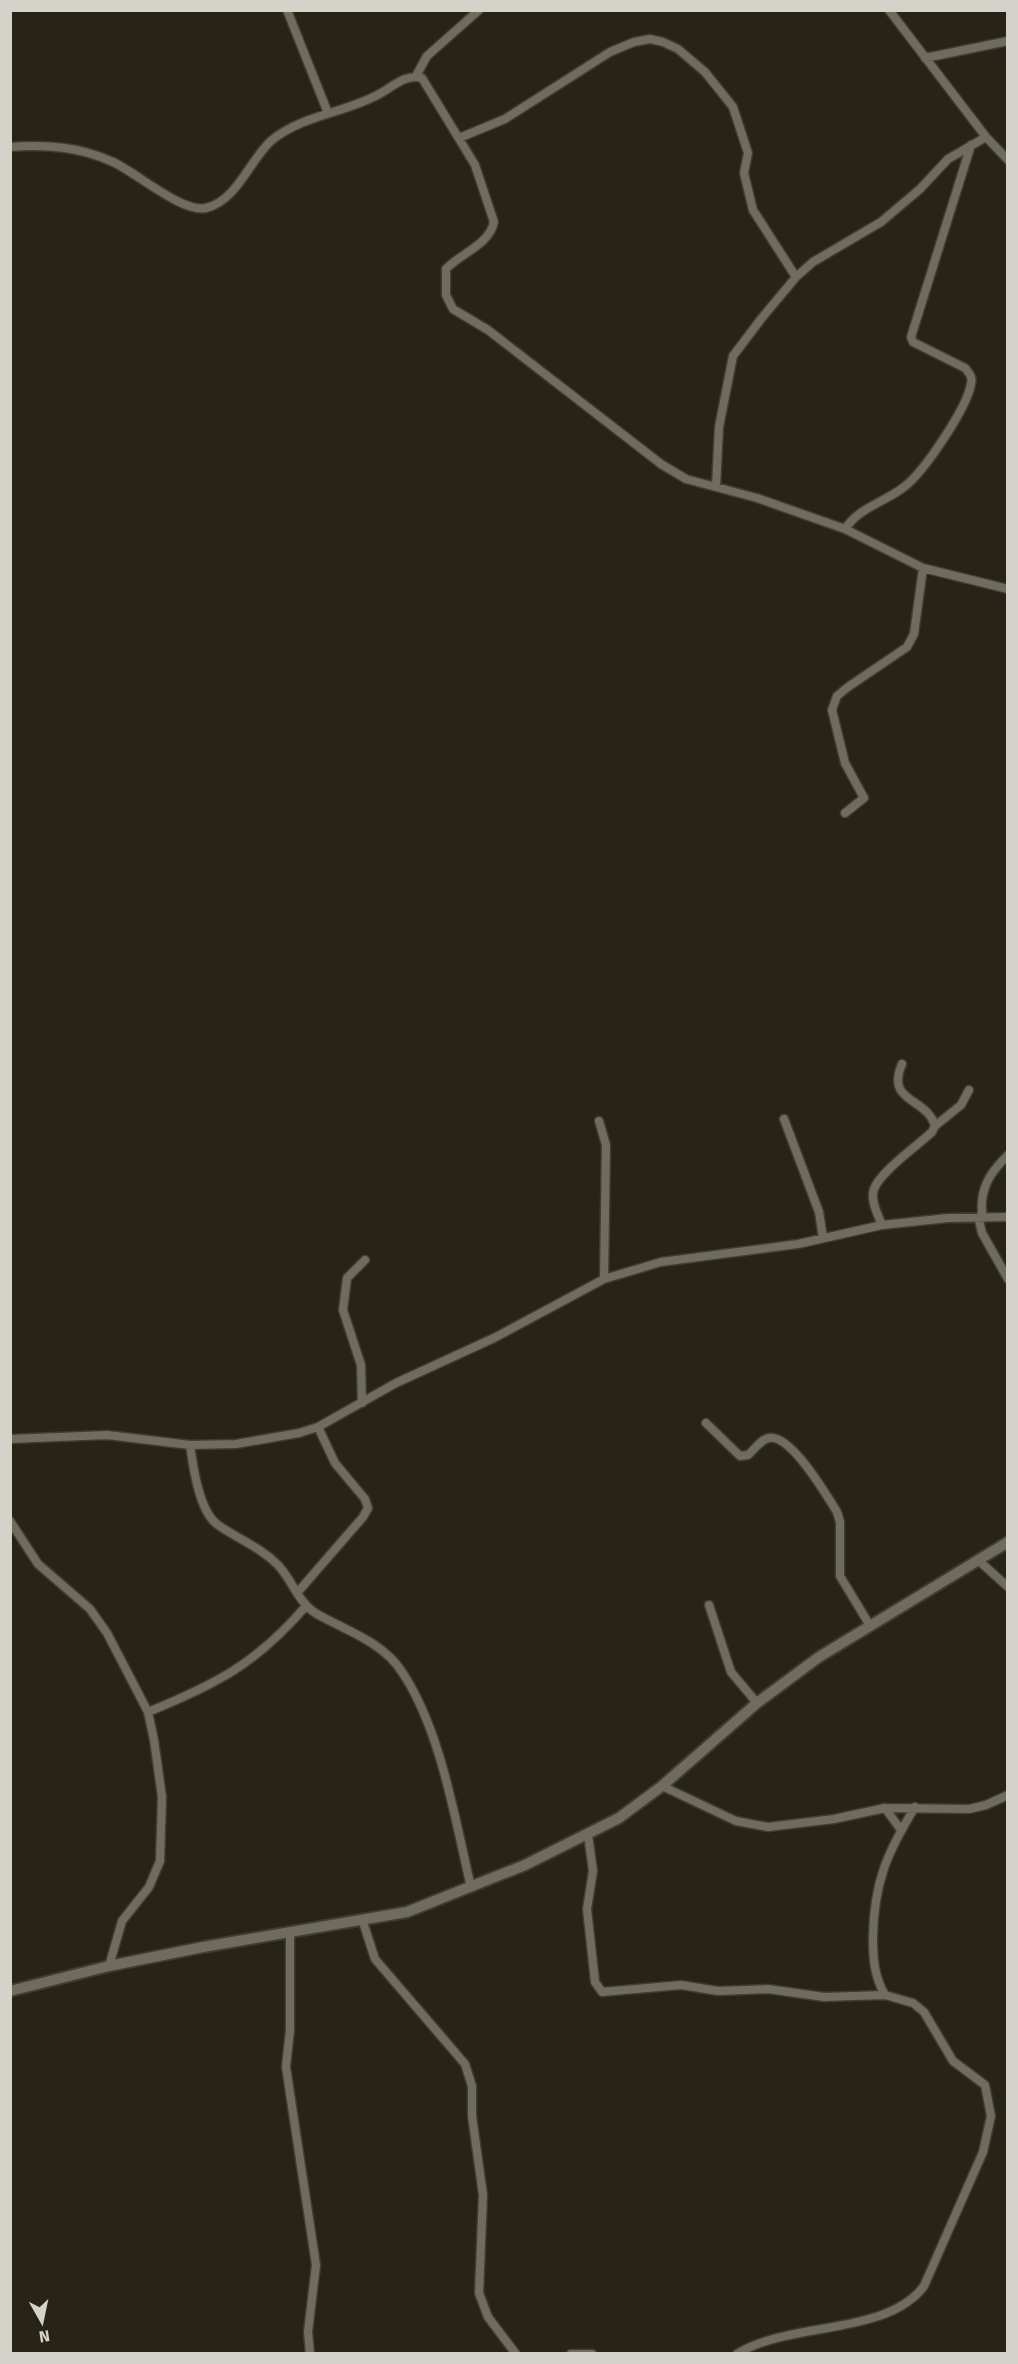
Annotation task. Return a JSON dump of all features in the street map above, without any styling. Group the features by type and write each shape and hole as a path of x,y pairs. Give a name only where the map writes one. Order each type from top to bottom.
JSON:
{"street":[{"path":"286,10 328,113"},
{"path":"10,147 46,144 96,155 114,162 187,206 204,208 220,202 229,194 273,140 297,124 370,99 416,76 428,56 479,10"},
{"path":"889,10 986,137 1008,160"},
{"path":"459,138 505,119 610,52 634,42 650,39 663,42 678,49 705,72 734,107 748,153 744,173 753,210 796,277"},
{"path":"924,58 1008,41"},
{"path":"416,76 422,78 439,102 446,120 475,165 494,222 492,232 484,240 446,269 446,295 453,309 488,330 661,464 686,479 758,498 845,529 923,568 946,576 1008,590"},
{"path":"716,487 719,427 733,356 796,277 813,262 881,222 920,189 948,159 986,137"},
{"path":"845,529 853,518 904,487 922,470 963,406 972,383 971,375 965,368 913,342 911,337 971,145"},
{"path":"844,813 864,798 845,763 831,710 837,696 907,646 914,634 923,568"},
{"path":"902,1064 896,1077 897,1085 902,1093 933,1119 935,1126"},
{"path":"882,1226 873,1201 874,1188 935,1126 961,1105 969,1090"},
{"path":"784,1119 819,1212 823,1238"},
{"path":"599,1121 606,1145 604,1279"},
{"path":"1008,1155 987,1179 979,1227 1008,1279"},
{"path":"10,1439 107,1435 190,1445 236,1444 299,1433 318,1427 396,1383 494,1338 604,1279 661,1262 798,1244 882,1226 982,1216 1008,1217"},
{"path":"362,1403 361,1365 343,1310 346,1278 365,1260"},
{"path":"706,1423 740,1456 748,1455 765,1438 773,1437 784,1442 799,1457 837,1512 840,1522 840,1576 869,1624"},
{"path":"297,1593 363,1517 368,1508 365,1499 334,1463 318,1427"},
{"path":"190,1445 194,1473 208,1514 216,1524 247,1540 277,1565 306,1606 387,1653 402,1671 425,1720 444,1773 471,1887"},
{"path":"10,1521 38,1564 96,1617 125,1664 148,1712 159,1762 162,1797 160,1861 149,1887 122,1921 109,1966"},
{"path":"10,1991 109,1966 363,1922 407,1912 471,1887 588,1835 619,1818 662,1786 757,1703 819,1657 869,1624 1008,1542"},
{"path":"978,1560 1008,1587"},
{"path":"709,1605 731,1672 757,1703"},
{"path":"148,1712 183,1698 248,1663 269,1646 306,1606"},
{"path":"662,1786 736,1821 768,1827 834,1819 885,1808 969,1809 1008,1795"},
{"path":"885,1995 876,1981 873,1959 877,1886 901,1830 915,1807"},
{"path":"885,1808 901,1830"},
{"path":"588,1835 593,1871 587,1909 595,1982 602,1992 681,1985 718,1990 768,1989 824,1997 885,1995 913,2003 924,2012 953,2061 985,2085 991,2116 983,2152 924,2286 916,2296 889,2312 765,2340 737,2354"},
{"path":"363,1922 375,1959 465,2064 469,2074 474,2138 483,2195 479,2293 488,2317 516,2354"},
{"path":"290,1933 290,2030 286,2067 316,2265 308,2332 310,2354"},
{"path":"866,1997 876,1981"},
{"path":"571,2354 592,2354"}]}
